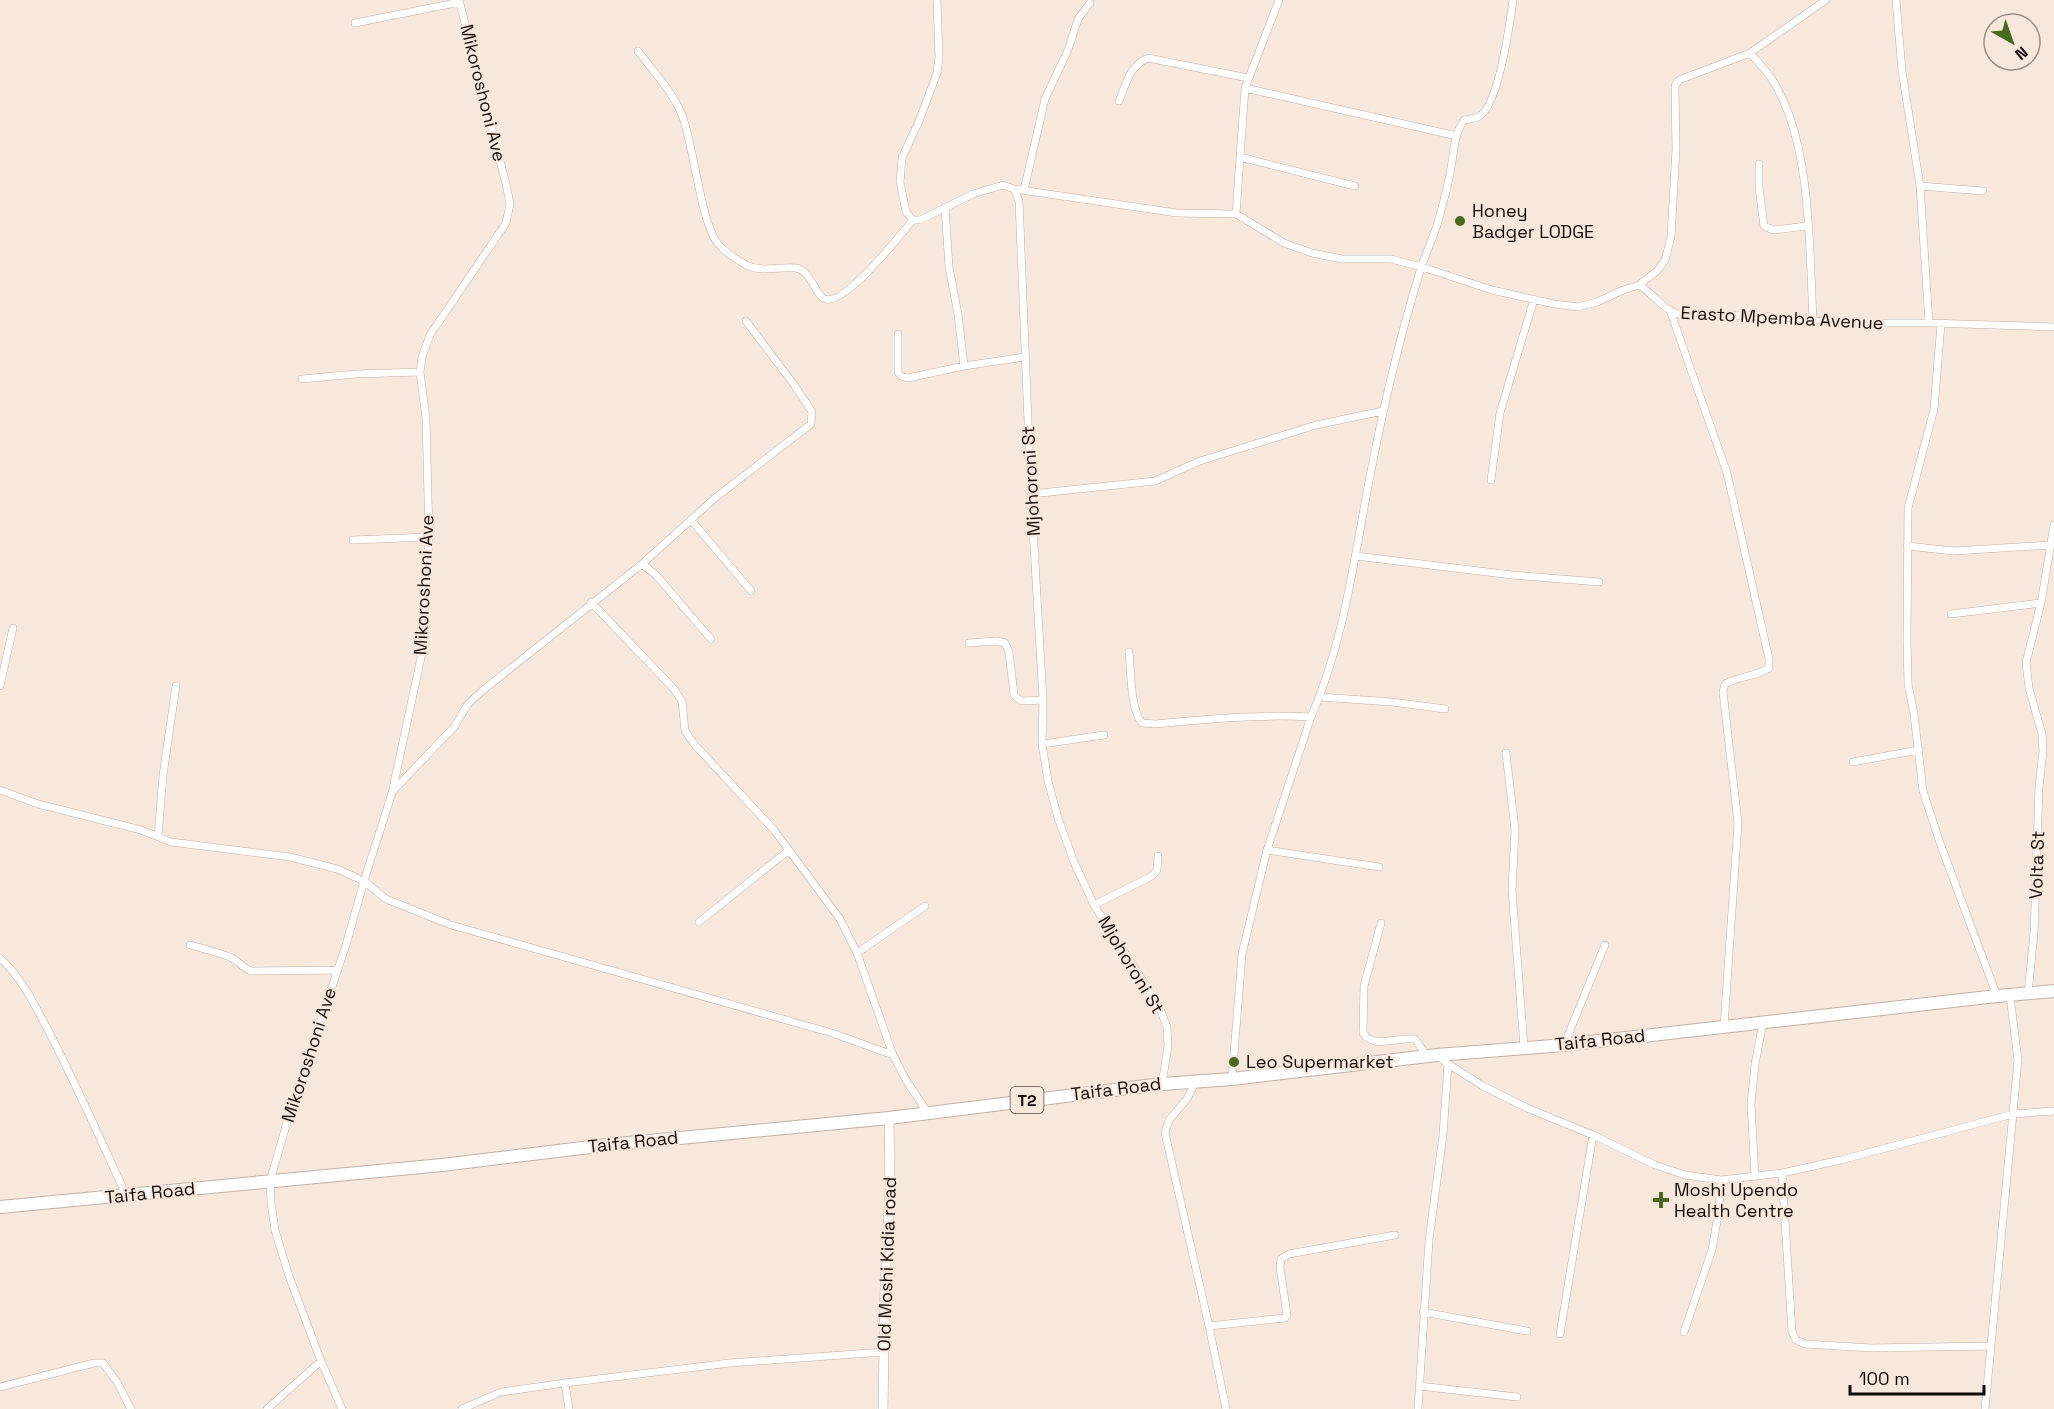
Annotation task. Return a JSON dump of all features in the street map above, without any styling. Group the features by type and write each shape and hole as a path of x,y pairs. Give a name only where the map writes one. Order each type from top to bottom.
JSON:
{"highway":[{"name":"Taifa Road","path":"0,1208 442,1165 607,1144 889,1118 1162,1083 1232,1079 1432,1055 1564,1045 2054,991"}],"street":[{"path":"937,0 939,57 937,73 924,110 902,158 900,182 906,212 913,220 920,220 974,194 1003,185 1014,189 1177,213 1236,213 1284,243 1312,253 1342,259 1390,260 1422,267 1492,290 1578,307 1639,285 1657,271 1665,260 1671,237 1676,149 1675,86 1679,80 1750,53 1826,0"},
{"path":"1236,213 1245,88 1279,0"},
{"path":"1232,1079 1242,954 1267,850 1311,717 1320,697 1339,630 1356,556 1366,491 1383,411 1422,267 1437,224 1457,136 1464,120 1478,117 1484,112 1490,99 1506,51 1513,0"},
{"path":"1896,0 1902,71 1920,186 1929,323"},
{"path":"354,23 459,1"},
{"name":"Mikoroshoni Ave","path":"270,1181 392,793 422,653 429,537 426,418 420,372 422,357 430,335 506,223 509,213 507,188 459,1"},
{"path":"1024,190 1045,99 1068,50 1078,18 1090,3"},
{"path":"638,51 681,113 688,133 707,219 714,237 719,246 747,266 802,270 824,298 831,300 840,297 876,263 913,220"},
{"path":"1750,53 1771,78 1795,130 1806,194 1813,320"},
{"path":"1119,101 1130,72 1137,63 1148,58 1248,78"},
{"path":"1245,88 1457,136"},
{"path":"1240,157 1355,186"},
{"path":"1759,164 1759,187 1764,226 1773,230 1807,226"},
{"path":"1920,186 1983,191"},
{"name":"Mjohoroni St","path":"1014,189 1019,201 1031,494 1043,700 1042,744 1048,781 1074,862 1094,905 1159,1006 1167,1027 1168,1046 1162,1083"},
{"path":"945,207 949,267 963,366"},
{"name":"Erasto Mpemba Avenue","path":"1639,285 1649,291 1671,313 1760,316 1846,323 2054,327"},
{"path":"1491,480 1500,412 1534,299"},
{"path":"1671,313 1728,473 1769,658 1769,668 1761,673 1733,679 1725,684 1723,692 1738,823 1724,1026"},
{"path":"392,793 454,727 468,704 482,691 591,602 642,564 714,498 811,424 812,412 746,321"},
{"path":"1941,324 1934,409 1908,508 1908,684 1923,791 1936,833 2004,996 2018,1060 1985,1409"},
{"path":"898,334 898,372 908,378 963,366 1025,357"},
{"path":"302,379 420,372"},
{"path":"1031,494 1155,481 1200,461 1316,425 1383,411"},
{"path":"691,520 752,591"},
{"name":"Volta St","path":"2028,994 2034,933 2039,787 2043,751 2042,734 2029,688 2026,663 2041,603 2054,525"},
{"path":"353,540 429,537"},
{"path":"1907,546 1954,551 2051,546"},
{"path":"1356,556 1512,575 1599,582"},
{"path":"642,564 656,575 711,639"},
{"path":"591,602 673,688 682,701 685,731 695,745 774,830 840,919 857,953 893,1055 927,1112"},
{"path":"1951,614 2041,603"},
{"path":"0,686 13,628"},
{"path":"969,643 997,641 1005,643 1009,652 1014,695 1020,701 1043,700"},
{"path":"1129,652 1137,717 1142,723 1156,724 1272,714 1311,717"},
{"path":"158,836 163,775 176,686"},
{"path":"1320,697 1392,702 1445,709"},
{"path":"1042,744 1104,735"},
{"path":"1853,762 1919,750"},
{"path":"1506,753 1515,830 1512,890 1524,1047"},
{"path":"0,790 38,804 158,836 171,842 290,857 337,869 364,881 386,899 451,924 832,1033 893,1055"},
{"path":"699,922 789,850"},
{"path":"1267,850 1379,867"},
{"path":"1094,905 1152,876 1157,870 1158,856"},
{"path":"857,953 925,906"},
{"path":"1381,923 1364,986 1362,1033 1367,1039 1374,1041 1415,1039 1432,1055 1518,1104 1593,1135 1655,1165 1685,1175 1721,1180 1782,1173 1841,1160 2013,1114 2054,1111"},
{"path":"190,945 226,955 251,971 337,970"},
{"path":"1564,1045 1605,945"},
{"path":"0,958 17,976 71,1074 126,1196"},
{"path":"1755,1177 1751,1104 1755,1064 1763,1022"},
{"path":"1418,1409 1423,1312 1443,1135 1448,1064"},
{"path":"1196,1081 1187,1099 1169,1120 1165,1132 1226,1409"},
{"name":"Old Moshi Kidia road","path":"883,1409 885,1283 890,1192 889,1118"},
{"path":"1560,1334 1593,1135"},
{"path":"1782,1173 1792,1332 1796,1340 1805,1344 1871,1348 1991,1346"},
{"path":"1684,1332 1712,1250 1721,1180"},
{"path":"270,1181 275,1230 289,1276 342,1409"},
{"path":"1209,1326 1285,1318 1287,1315 1280,1267 1281,1259 1289,1254 1395,1235"},
{"path":"1423,1312 1527,1332"},
{"path":"462,1409 501,1392 565,1383 730,1364 884,1352"},
{"path":"267,1409 321,1361"},
{"path":"0,1387 94,1363 104,1363 131,1409"},
{"path":"565,1383 569,1409"},
{"path":"1419,1386 1517,1397"}],"place":[{"name":"Honey Badger LODGE","path":"1460,221"},
{"name":"Leo Supermarket","path":"1234,1062"},
{"name":"Moshi Upendo Health Centre","path":"1661,1200"}]}
